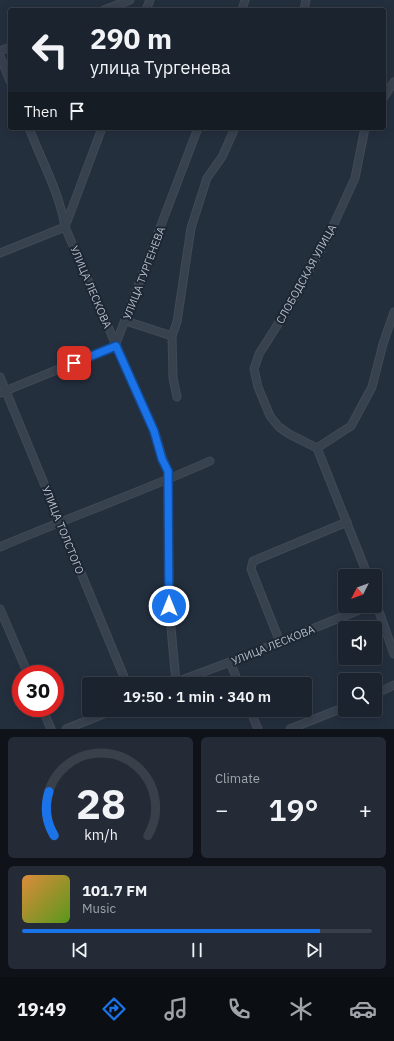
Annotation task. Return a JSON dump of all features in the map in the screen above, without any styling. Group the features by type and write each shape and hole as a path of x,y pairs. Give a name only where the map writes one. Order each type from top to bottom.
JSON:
{"street":[{"path":"109,8 130,0"},
{"path":"0,56 8,76"},
{"path":"386,94 394,82"},
{"name":"УЛИЦА ЛЕСКОВА","path":"30,130 62,208 66,227 116,346 154,431 162,459 168,471 169,606 174,677"},
{"path":"0,253 66,227 101,130"},
{"name":"УЛИЦА ТУРГЕНЕВА","path":"116,346 197,130"},
{"path":"177,396 172,378 172,336 177,322 191,228 208,178 222,156 234,130"},
{"name":"СЛОБОДСКАЯ УЛИЦА","path":"317,448 289,434 279,427 270,416 258,387 254,369 259,354 292,302 328,237 355,178 365,130"},
{"path":"365,569 317,448 351,426 372,387 383,344 394,312"},
{"path":"126,321 172,336"},
{"path":"3,392 116,346"},
{"name":"УЛИЦА ТОЛСТОГО","path":"0,377 3,392 60,522 124,677"},
{"path":"0,546 169,480 210,461"},
{"path":"280,642 251,569 253,561 346,522"},
{"path":"0,609 24,665"},
{"name":"УЛИЦА ЛЕСКОВА","path":"190,677 352,613"},
{"path":"380,613 394,654"},
{"path":"230,662 236,677"},
{"path":"382,691 394,685"},
{"path":"290,729 338,710"},
{"path":"46,717 51,729"},
{"path":"66,729 96,717"},
{"path":"253,717 258,729"}],"route":[{"path":"74,363 116,346 154,431 162,459 168,471 169,480 169,606"}]}
